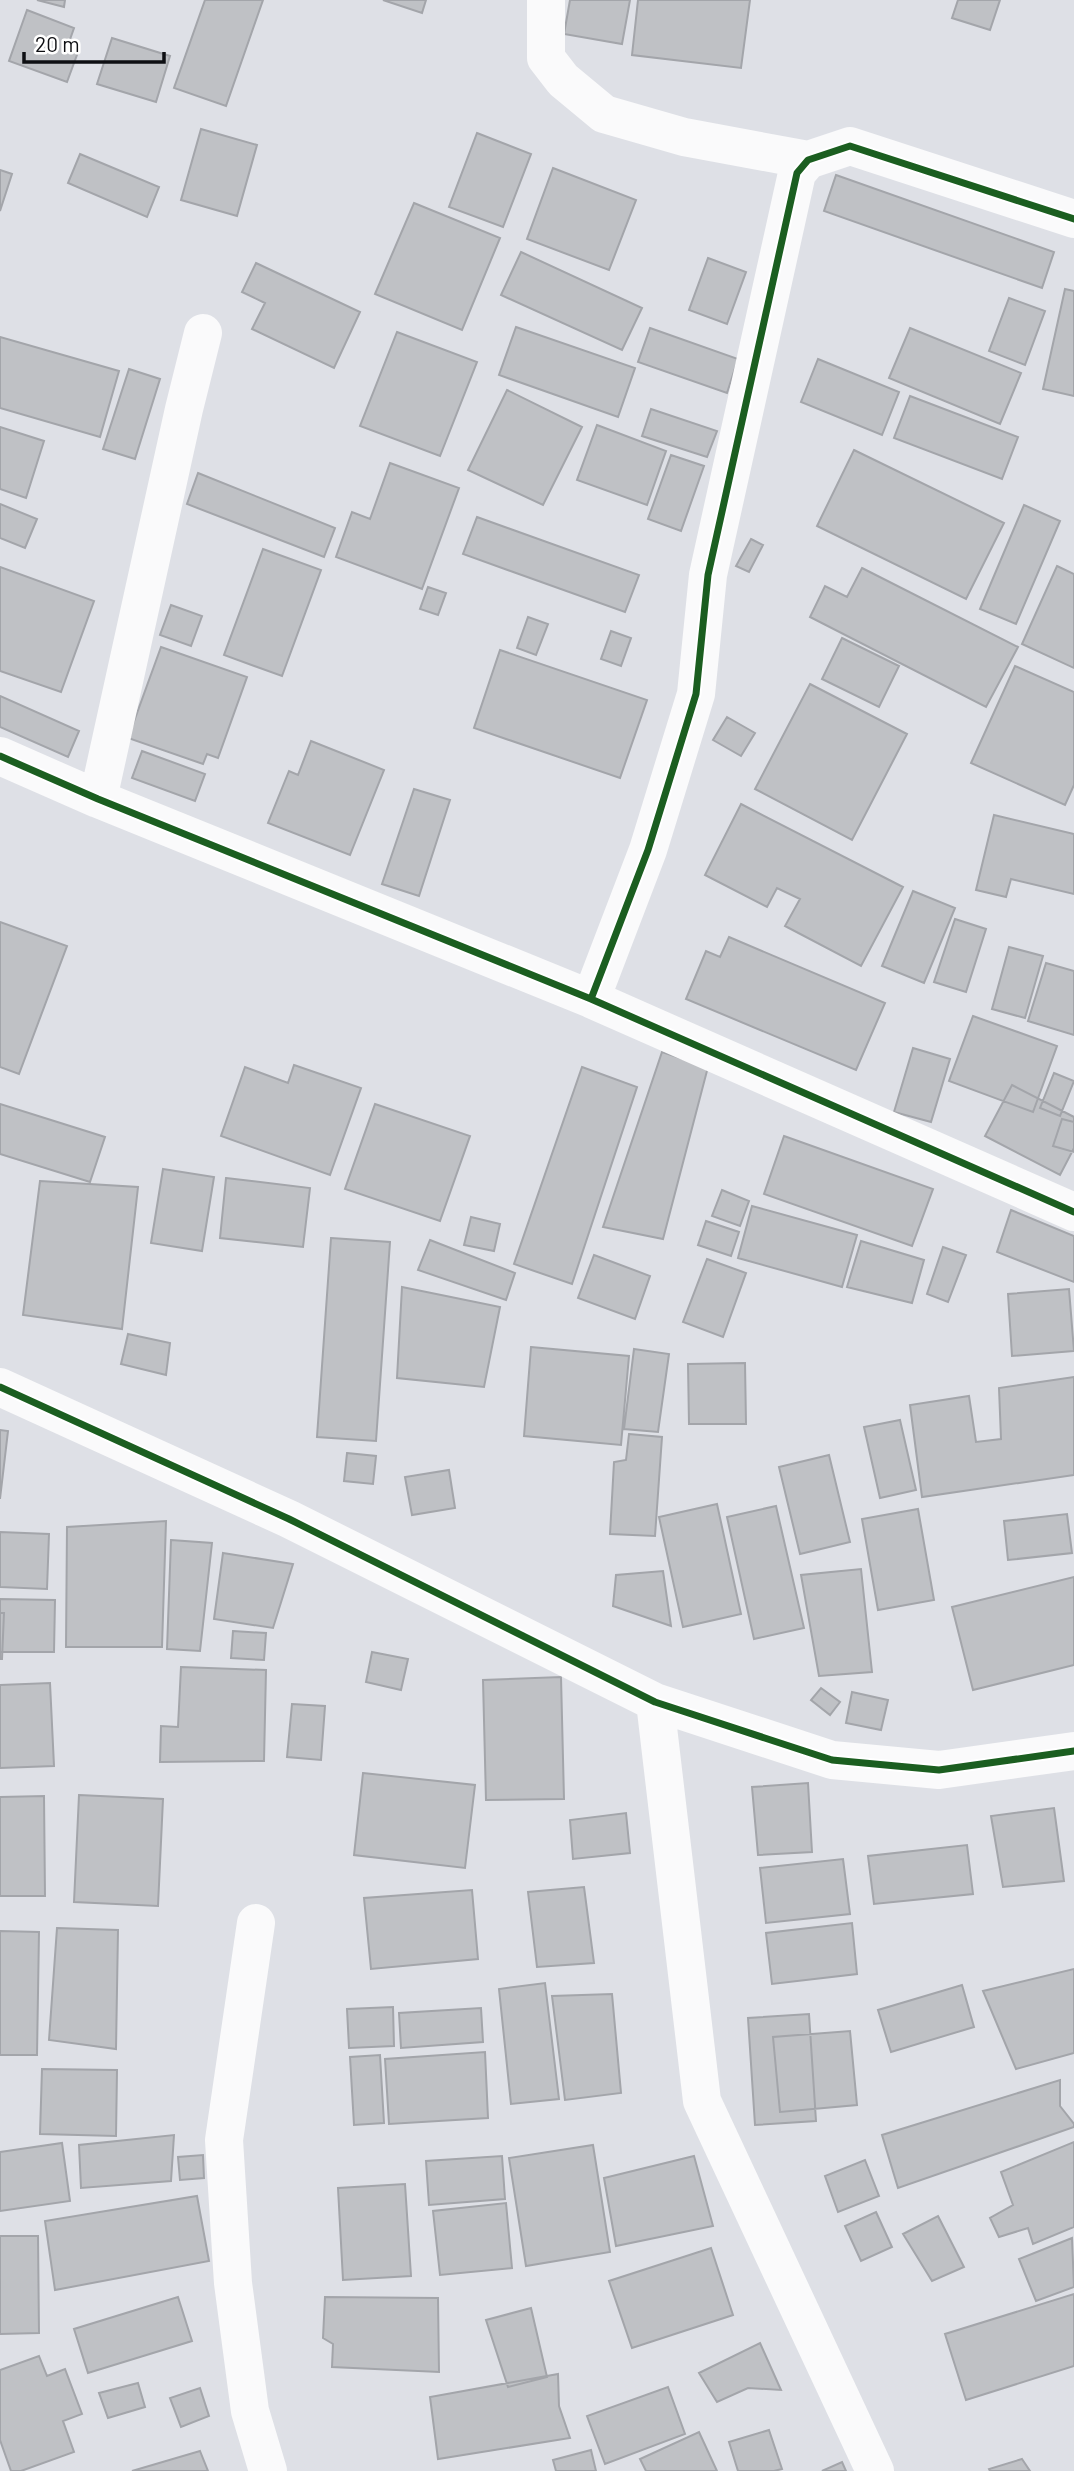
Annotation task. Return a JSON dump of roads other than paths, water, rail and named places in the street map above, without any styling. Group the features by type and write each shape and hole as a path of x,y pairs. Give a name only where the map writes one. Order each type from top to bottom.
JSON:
{"street":[{"path":"546,0 546,58 563,80 604,114 684,136 808,160 850,146 1074,219"},
{"path":"591,999 648,850 696,694 708,575 797,173 808,160"},
{"path":"98,799 203,333"},
{"path":"0,756 98,799 591,999 1074,1212"},
{"path":"0,1387 289,1519 655,1702 832,1760 939,1770 1074,1751"},
{"path":"655,1702 702,2101 875,2471"},
{"path":"256,1923 224,2140 233,2283 250,2411 268,2471"}]}
